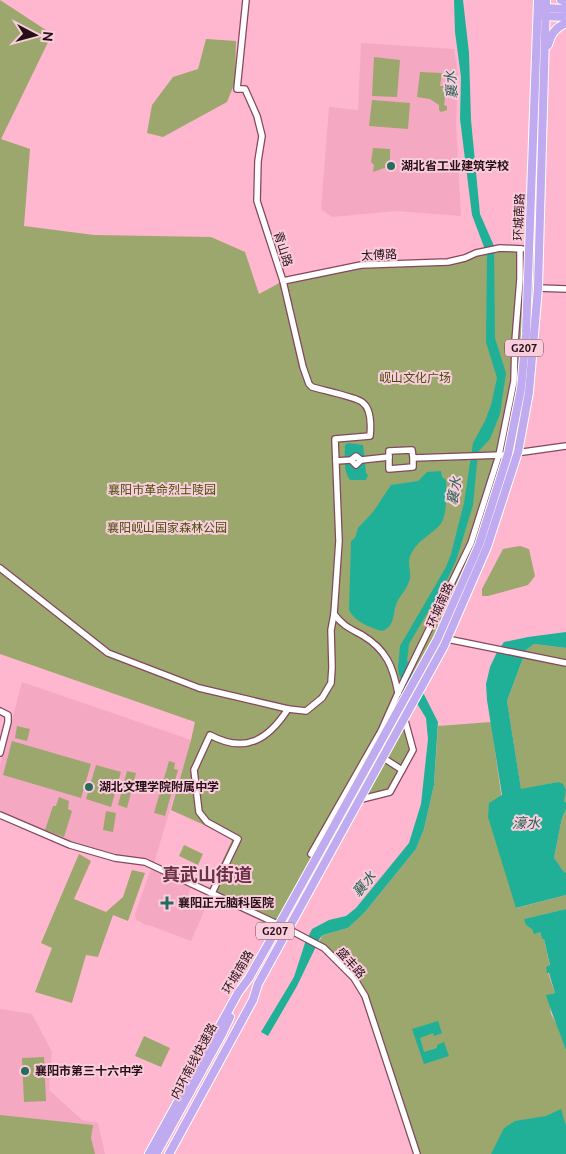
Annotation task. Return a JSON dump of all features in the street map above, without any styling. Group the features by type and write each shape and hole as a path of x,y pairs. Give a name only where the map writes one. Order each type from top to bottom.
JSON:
{"highway":[{"path":"561,0 566,2"},
{"path":"542,8 566,9"},
{"path":"542,8 566,17"},
{"name":"环城南路","path":"149,1154 238,993 249,978 403,712 424,682 447,638 487,547 518,452 529,392 538,288 544,57 542,8"},
{"name":"环城南路","path":"169,1154 253,1000 258,984 382,757 420,670 437,640 479,545 508,454 521,389 526,334 542,8"},
{"path":"544,57 550,38 558,27 566,24"},
{"name":"内环南线快速路","path":"163,1154 225,1036 249,978"},
{"name":"内环南线快速路","path":"156,1154 225,1036 258,984"}],"street":[{"name":"青山路","path":"246,0 237,89 245,89 258,116 262,136 258,161 257,201 283,281 303,367 309,384 312,387 362,402 368,411 370,436 335,439 339,461"},
{"name":"太傅路","path":"283,281 361,265 448,262 500,248 529,250"},
{"path":"311,854 381,731 471,543 499,455 514,381 520,249"},
{"path":"538,288 566,289"},
{"path":"413,458 499,455 566,446"},
{"path":"412,450 413,458 413,467 389,469 388,451 412,450"},
{"path":"0,568 108,652 198,688 306,711 322,698 331,683 331,630 334,614 339,541 339,461 351,460 356,456 363,460 389,457"},
{"path":"334,614 342,625 364,637 382,651 391,664 398,693"},
{"path":"447,638 566,662"},
{"path":"212,893 238,839 207,822 199,812 194,770 210,735 222,742 233,744 255,741 267,734 280,721 288,708"},
{"path":"0,711 8,715 8,722 0,752"},
{"path":"358,800 390,792 413,750 403,712"},
{"path":"382,757 402,770"},
{"name":"盛丰路","path":"0,815 70,845 115,858 145,862 288,929 324,948 354,978 365,996 417,1154"}],"shaded area":[{"name":"湖北省工业建筑学校","path":"361,43 454,49 458,75 456,123 461,216 396,211 332,217 321,209 329,107 358,110"},
{"name":"湖北文理学院附属中学","path":"22,682 191,740 154,863 71,843 0,811 0,765"},
{"name":"襄阳正元脑科医院","path":"152,866 192,884 187,898 206,907 191,941 136,920 135,914"},
{"name":"襄阳市第三十六中学","path":"0,1009 32,1014 52,1052 49,1090 82,1120 98,1123 105,1154 0,1154"}],"green space":[{"path":"0,0 52,34 1,139 30,149 24,226 94,235 211,237 245,252 259,294 283,281 361,265 448,262 500,248 538,246 538,288 518,452 467,596 404,717 413,750 390,792 358,800 315,879 309,875 279,925 208,892 233,838 171,810 195,722 0,654"},
{"path":"206,39 236,41 235,82 227,102 163,137 147,133 152,105 173,77 198,69"},
{"path":"374,57 400,60 397,97 372,96"},
{"path":"420,72 442,73 440,86 444,86 446,90 444,105 447,106 447,110 441,112 439,105 430,99 417,97"},
{"path":"372,100 410,103 408,129 369,126"},
{"path":"373,148 390,149 390,166 373,172 374,165 371,162"},
{"path":"520,546 529,549 535,576 528,585 482,596 482,589 503,549"},
{"path":"534,644 566,648 566,803 558,782 521,790 507,701 526,650"},
{"path":"491,722 517,908 566,895 566,909 525,919 540,932 542,939 544,939 550,966 546,967 555,993 548,995 551,1014 560,1030 566,1051 566,1154 417,1154 365,996 354,978 317,945 323,935 348,928 365,912 416,849 424,829 434,785 438,726"},
{"path":"17,726 30,729 27,741 15,738"},
{"path":"12,741 91,764 81,798 3,775"},
{"path":"169,761 175,763 174,769 178,770 165,816 154,813"},
{"path":"96,765 121,772 111,807 86,799"},
{"path":"127,771 136,773 127,808 118,805"},
{"path":"59,797 69,801 68,809 72,811 64,837 45,830 53,806 56,806"},
{"path":"566,809 566,873 554,858 562,818"},
{"path":"106,811 116,813 113,832 103,830"},
{"path":"184,845 203,854 198,865 179,856"},
{"path":"79,854 91,861 74,899 106,912 123,897 132,870 145,873 128,921 113,915 98,957 86,955 72,1003 35,992 52,948 41,943"},
{"path":"144,1036 170,1048 161,1067 135,1056"},
{"path":"44,1057 46,1101 24,1102 22,1058"},
{"path":"0,1115 93,1125 91,1138 95,1154 0,1154"}],"water":[{"name":"襄水","path":"454,0 463,0 469,53 471,120 480,214 494,246 495,338 506,373 500,414 490,439 478,452 473,505 457,558 448,578 409,644 407,661 438,722 434,785 424,829 416,849 365,912 348,928 323,935 320,938 297,986 268,1036 261,1032 294,977 305,943 312,929 329,920 346,916 356,908 409,843 421,804 428,739 426,718 399,675 400,646 446,567 451,554 464,503 473,443 491,405 497,378 486,342 487,255 472,215 460,119 461,77 455,32"},
{"path":"348,443 363,445 366,473 368,475 366,480 350,480 348,477 345,468 345,445"},
{"path":"441,471 442,477 446,480 445,510 442,521 412,552 409,559 409,582 395,606 390,626 382,631 367,626 355,618 349,610 351,541 355,538 358,528 373,512 391,485 418,481 427,472"},
{"name":"濠水","path":"566,632 566,648 534,644 526,650 507,701 521,789 558,782 563,784 566,790 564,801 566,809 562,818 554,858 566,873 566,895 516,908 488,817 489,803 502,795 486,684 490,667 504,642"},
{"path":"566,909 566,1051 546,995 555,993 549,973 547,973 546,967 550,965 544,939 542,939 540,932 534,934 532,929 526,925 524,919"},
{"path":"438,1021 442,1033 434,1036 433,1033 420,1038 424,1052 437,1048 437,1045 444,1042 449,1056 424,1064 412,1029"},
{"path":"561,1109 566,1126 566,1154 491,1154 504,1128 515,1121 546,1116"}],"place":[{"name":"湖北省工业建筑学校","path":"391,166"},
{"name":"湖北文理学院附属中学","path":"89,787"},
{"name":"襄阳正元脑科医院","path":"167,903"},
{"name":"襄阳市第三十六中学","path":"25,1071"}],"district":[{"name":"真武山街道","path":"207,875"}],"park label":[{"name":"岘山文化广场","path":"415,378"},
{"name":"襄阳市革命烈士陵园","path":"162,490"},
{"name":"襄阳岘山国家森林公园","path":"167,528"}]}
